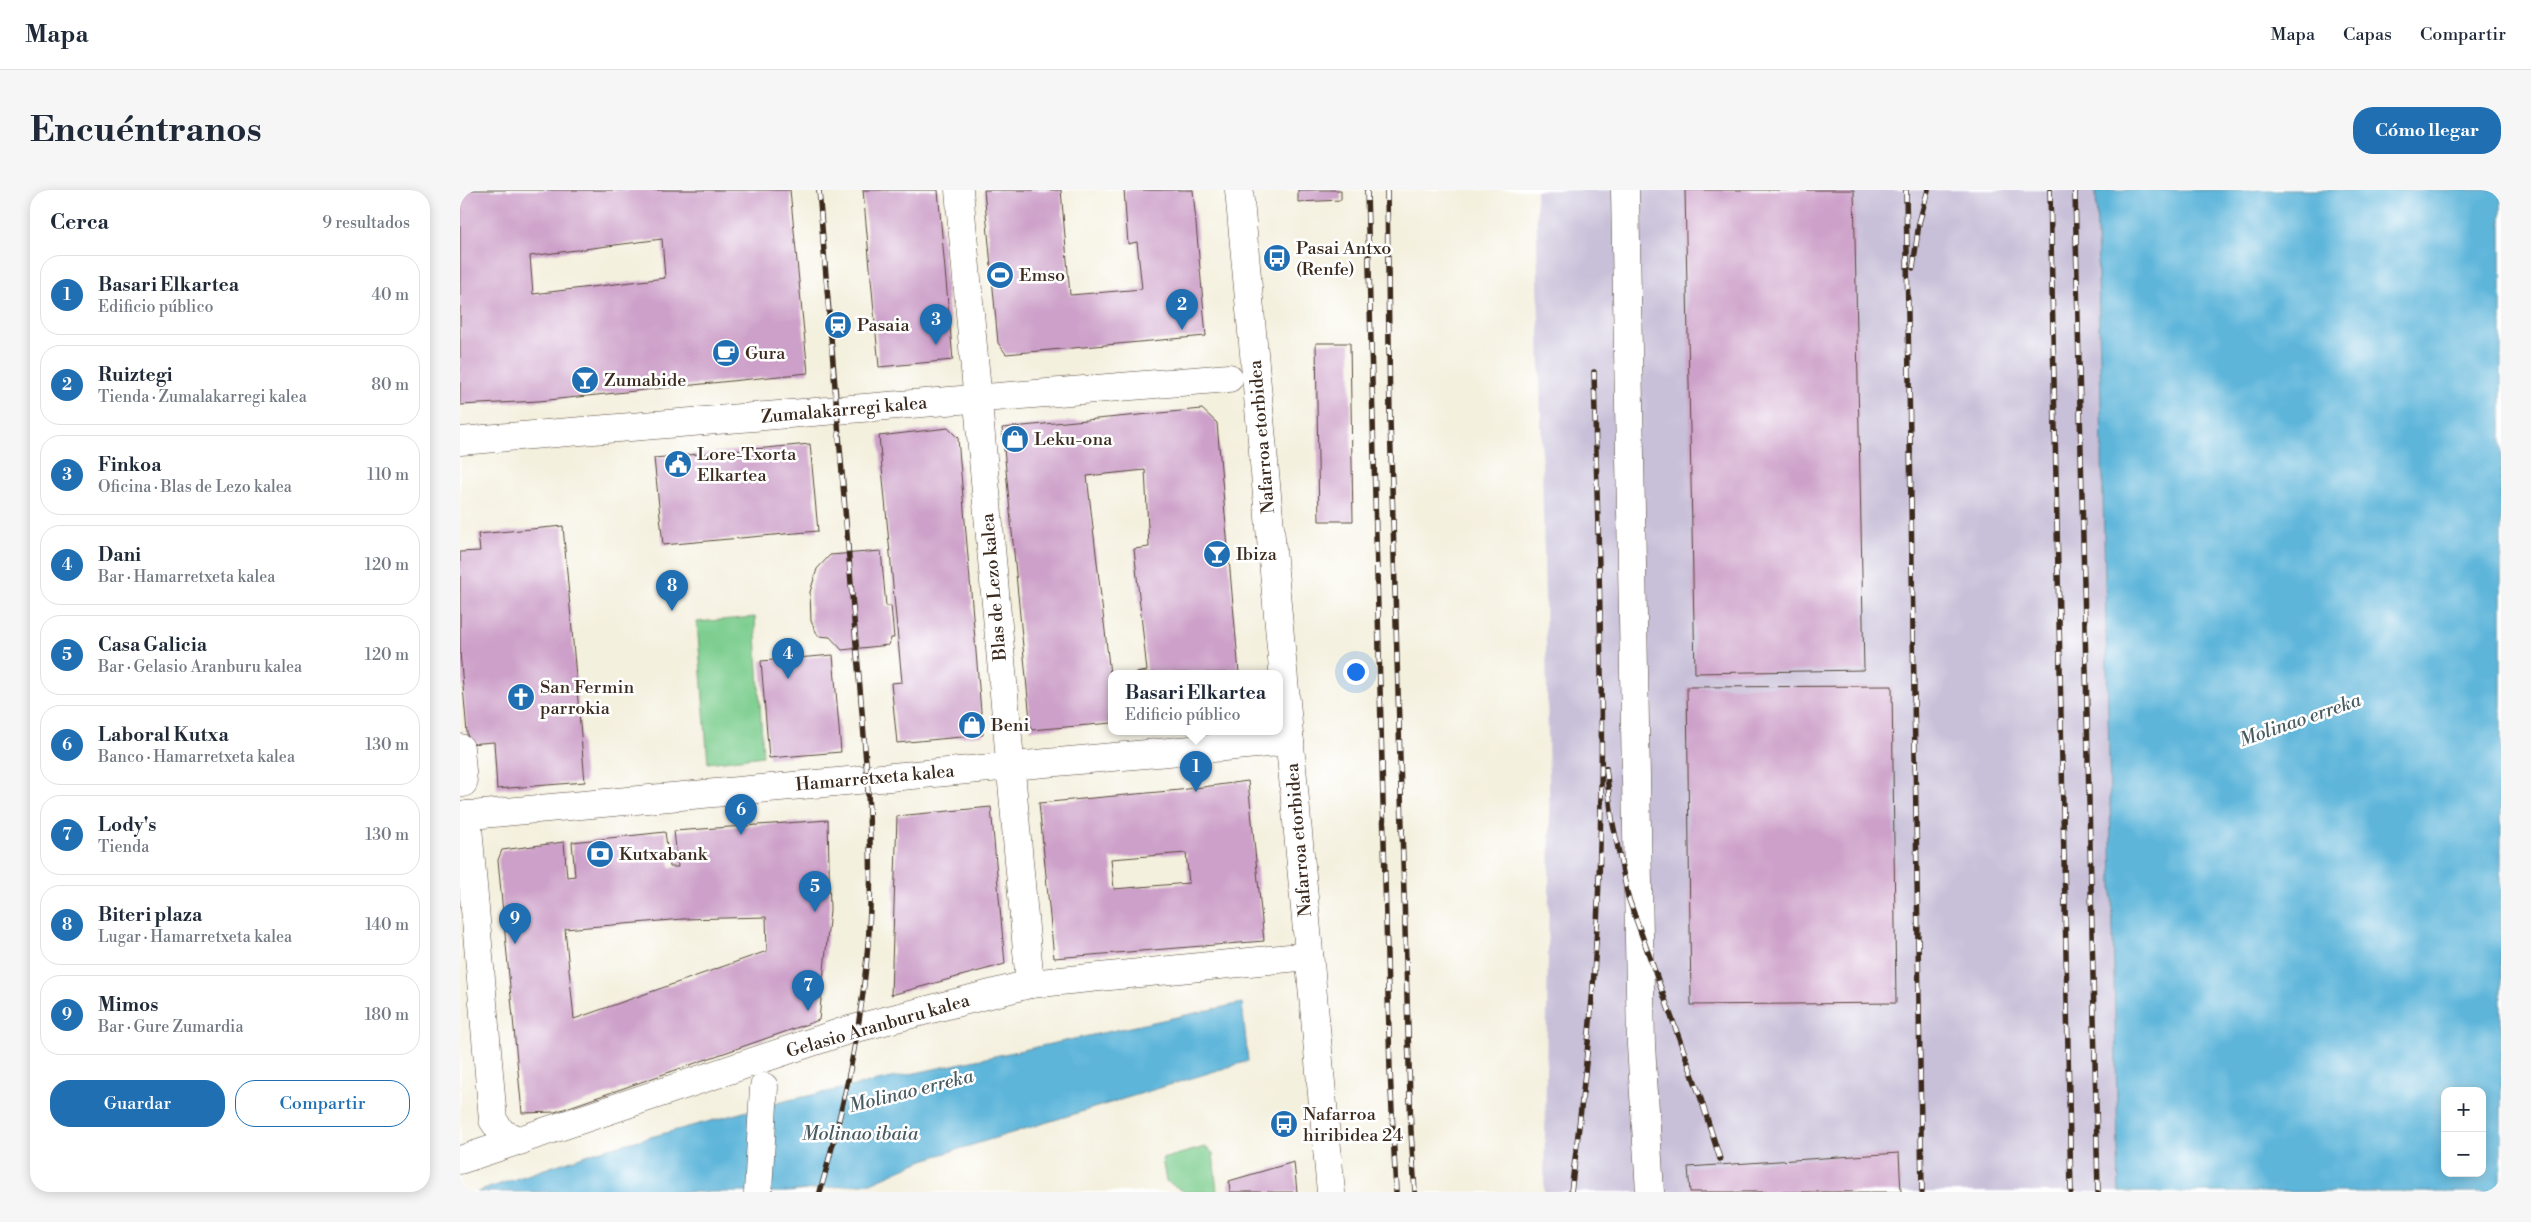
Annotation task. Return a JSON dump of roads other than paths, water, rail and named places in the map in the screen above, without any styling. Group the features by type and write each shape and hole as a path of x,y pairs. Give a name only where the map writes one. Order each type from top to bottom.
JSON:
{"street":[{"name":"Blas de Lezo kalea","path":"959,190 1030,984"},
{"name":"Nafarroa etorbidea","path":"1239,190 1331,1192"},
{"path":"1625,190 1641,1045 1650,1192"},
{"name":"Zumalakarregi kalea","path":"460,441 1229,378"},
{"name":"Hamarretxeta kalea","path":"463,816 1290,740"},
{"path":"460,748 463,783 460,783"},
{"path":"463,816 493,1120 502,1133 520,1141"},
{"path":"460,922 464,969 460,970"},
{"name":"Gelasio Aranburu kalea","path":"460,1160 845,1031 1030,984 1310,956"},
{"path":"758,1192 764,1087"}],"water":[{"name":"Molinao erreka","path":"2096,190 2501,190 2501,1192 2119,1192"},
{"name":"Molinao ibaia","path":"1242,1003 1248,1061 923,1160 871,1183 787,1192 477,1192 598,1151 789,1100"}],"railway":[{"path":"819,190 866,764 871,872 868,944 860,1016 854,1052 820,1192"},
{"path":"1367,190 1390,1070 1396,1192"},
{"path":"1387,190 1390,419 1411,1132 1415,1192"},
{"path":"1906,190 1922,1192"},
{"path":"1913,268 1919,223 1928,190"},
{"path":"2050,190 2071,1192"},
{"path":"2075,190 2098,1192"},
{"path":"1571,1192 1591,1012 1600,838 1601,705 1594,372"},
{"path":"1606,768 1612,819 1628,897 1700,1096 1720,1159"}],"place":[{"name":"Pasai Antxo (Renfe)","path":"1277,258"},
{"name":"Emso","path":"1000,275"},
{"name":"Pasaia","path":"838,325"},
{"name":"Ruiztegi","path":"1182,330"},
{"name":"Finkoa","path":"936,345"},
{"name":"Gura","path":"726,353"},
{"name":"Zumabide","path":"585,380"},
{"name":"Leku-ona","path":"1015,439"},
{"name":"Lore-Txorta Elkartea","path":"678,464"},
{"name":"Ibiza","path":"1217,554"},
{"name":"Biteri plaza","path":"672,611"},
{"name":"Dani","path":"788,679"},
{"name":"San Fermin parrokia","path":"521,697"},
{"name":"Beni","path":"972,725"},
{"name":"Basari Elkartea","path":"1196,792"},
{"name":"Laboral Kutxa","path":"741,835"},
{"name":"Kutxabank","path":"600,854"},
{"name":"Casa Galicia","path":"815,912"},
{"name":"Mimos","path":"515,944"},
{"name":"Lody's","path":"808,1011"},
{"name":"Nafarroa hiribidea 24","path":"1284,1124"}]}
